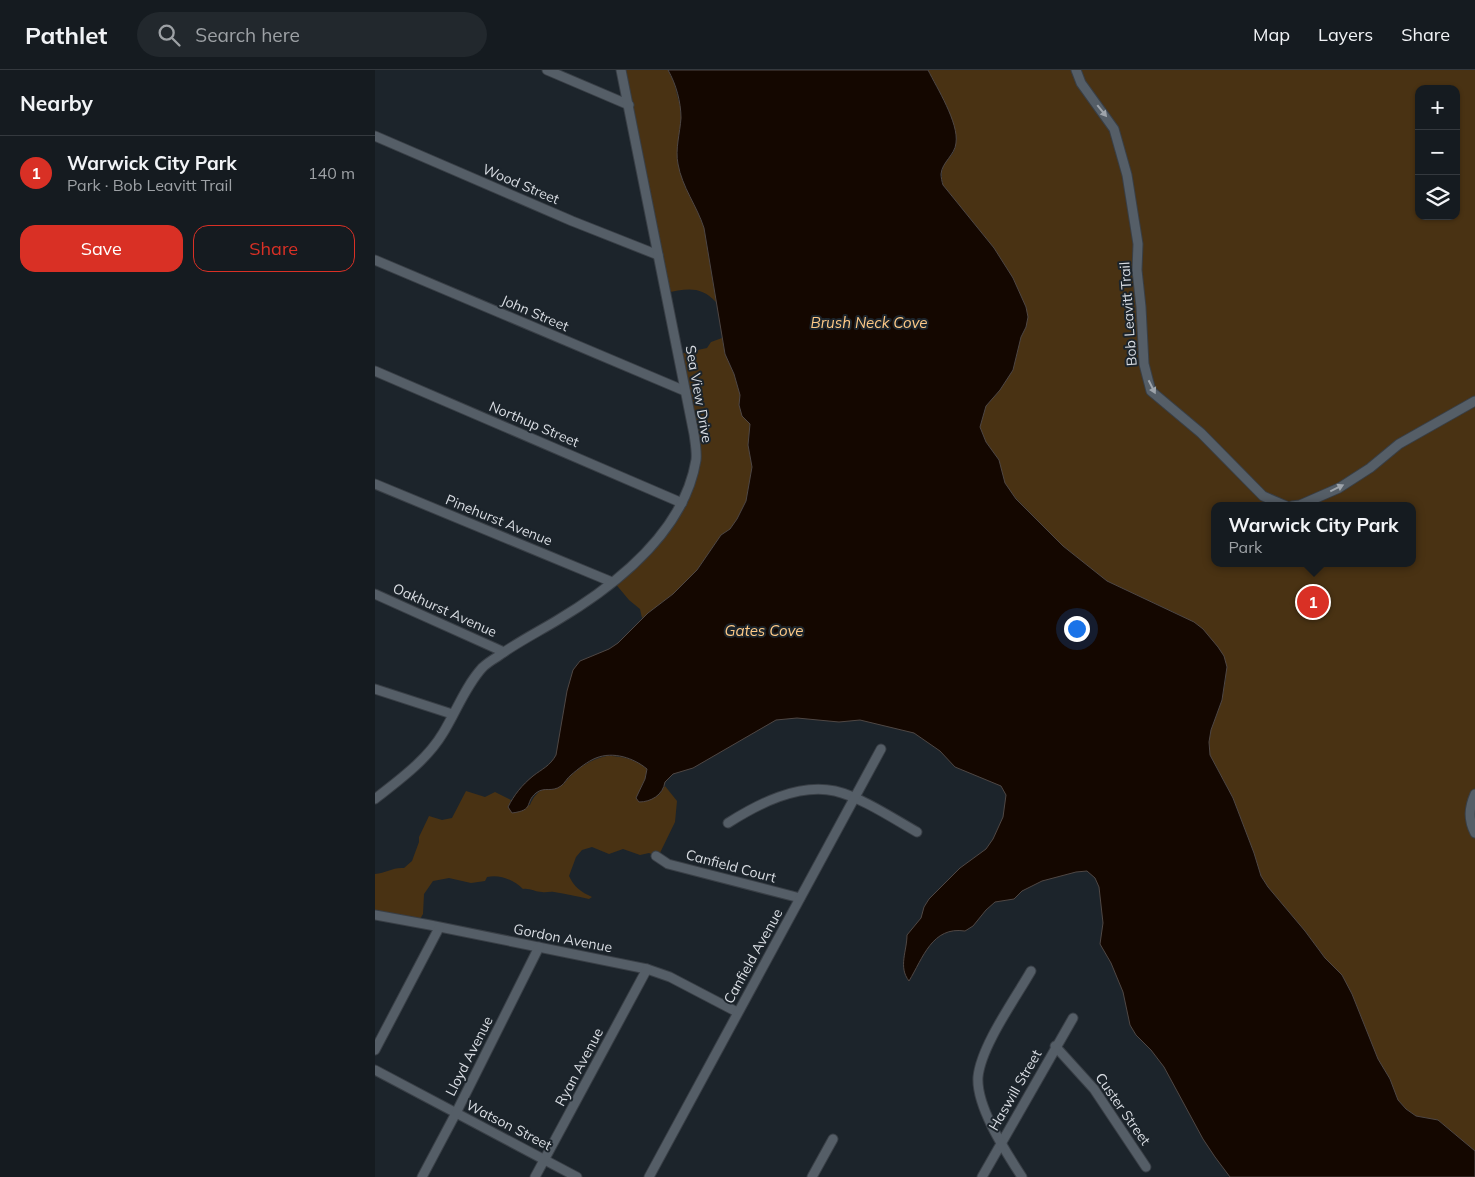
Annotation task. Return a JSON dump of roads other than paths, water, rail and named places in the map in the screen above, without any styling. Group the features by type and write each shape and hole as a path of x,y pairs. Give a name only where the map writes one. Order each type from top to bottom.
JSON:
{"street":[{"path":"547,70 629,105"},
{"name":"Sea View Drive","path":"375,799 407,773 435,746 467,689 483,667 513,645 555,622 598,594 657,541 671,523 682,503 696,459 694,434 621,70"},
{"name":"Bob Leavitt Trail","path":"1077,70 1081,83 1114,129 1127,175 1138,244 1137,270 1144,364 1151,391 1201,433 1263,496 1277,502"},
{"name":"Wood Street","path":"375,136 572,221 658,255"},
{"name":"John Street","path":"375,260 685,390"},
{"name":"Northup Street","path":"375,371 682,503"},
{"path":"1307,502 1339,488 1370,468 1399,444 1475,402"},
{"name":"Pinehurst Avenue","path":"375,484 612,582"},
{"name":"Oakhurst Avenue","path":"375,594 504,652"},
{"path":"375,689 453,714"},
{"name":"Canfield Avenue","path":"649,1177 881,748"},
{"path":"728,823 748,810 775,798 805,790 834,791 854,798 917,832"},
{"path":"1475,794 1470,808 1470,823 1475,833"},
{"name":"Canfield Court","path":"656,856 668,864 800,898"},
{"name":"Gordon Avenue","path":"375,915 647,969 670,977 737,1012"},
{"path":"375,1050 439,928"},
{"name":"Lloyd Avenue","path":"422,1177 539,947"},
{"name":"Ryan Avenue","path":"535,1177 647,969"},
{"path":"1022,1177 1001,1143 983,1107 978,1078 985,1050 1031,972"},
{"name":"Haswill Street","path":"982,1177 1055,1046 1073,1018"},
{"name":"Custer Street","path":"1055,1046 1094,1089 1147,1167"},
{"name":"Watson Street","path":"375,1070 577,1177"},
{"path":"812,1177 833,1139"}],"water":[{"name":"Brush Neck Cove","path":"668,70 928,70 947,106 956,135 955,147 942,170 943,185 994,248 1013,278 1026,307 1028,317 1013,370 1000,390 986,406 980,427 986,442 999,460 1005,483 1016,499 1063,546 1107,581 1194,622 1203,629 1218,647 1224,656 1227,667 1222,700 1211,730 1209,742 1210,755 1233,798 1261,876 1325,958 1342,975 1398,1100 1416,1116 1438,1120 1475,1151 1475,1177 1230,1177 1203,1139 1164,1067 1136,1035 1130,1025 1123,992 1111,963 1100,944 1103,923 1099,887 1095,878 1087,871 1042,881 1022,891 1014,899 995,902 973,926 965,931 944,933 936,939 924,954 909,981 904,970 907,935 921,918 924,907 929,899 960,868 986,849 1003,817 1006,795 1001,786 955,767 940,751 914,733 860,720 839,722 797,718 776,720 693,768 673,774 665,782 662,791 648,801 639,802 636,798 645,779 647,769 630,759 609,755 586,763 557,788 539,791 532,797 527,808 512,813 508,807 516,794 529,779 548,765 556,755 567,691 573,670 580,661 609,649 618,643 648,613 673,594 697,570 721,535 730,529 746,501 752,467 748,445 750,424 742,416 739,405 740,395 734,374 725,354 704,228 683,181 678,164 677,147 681,112 678,93"}],"place":[{"name":"Warwick City Park","path":"1313,602"}],"water label":[{"name":"Gates Cove","path":"764,630"}]}
